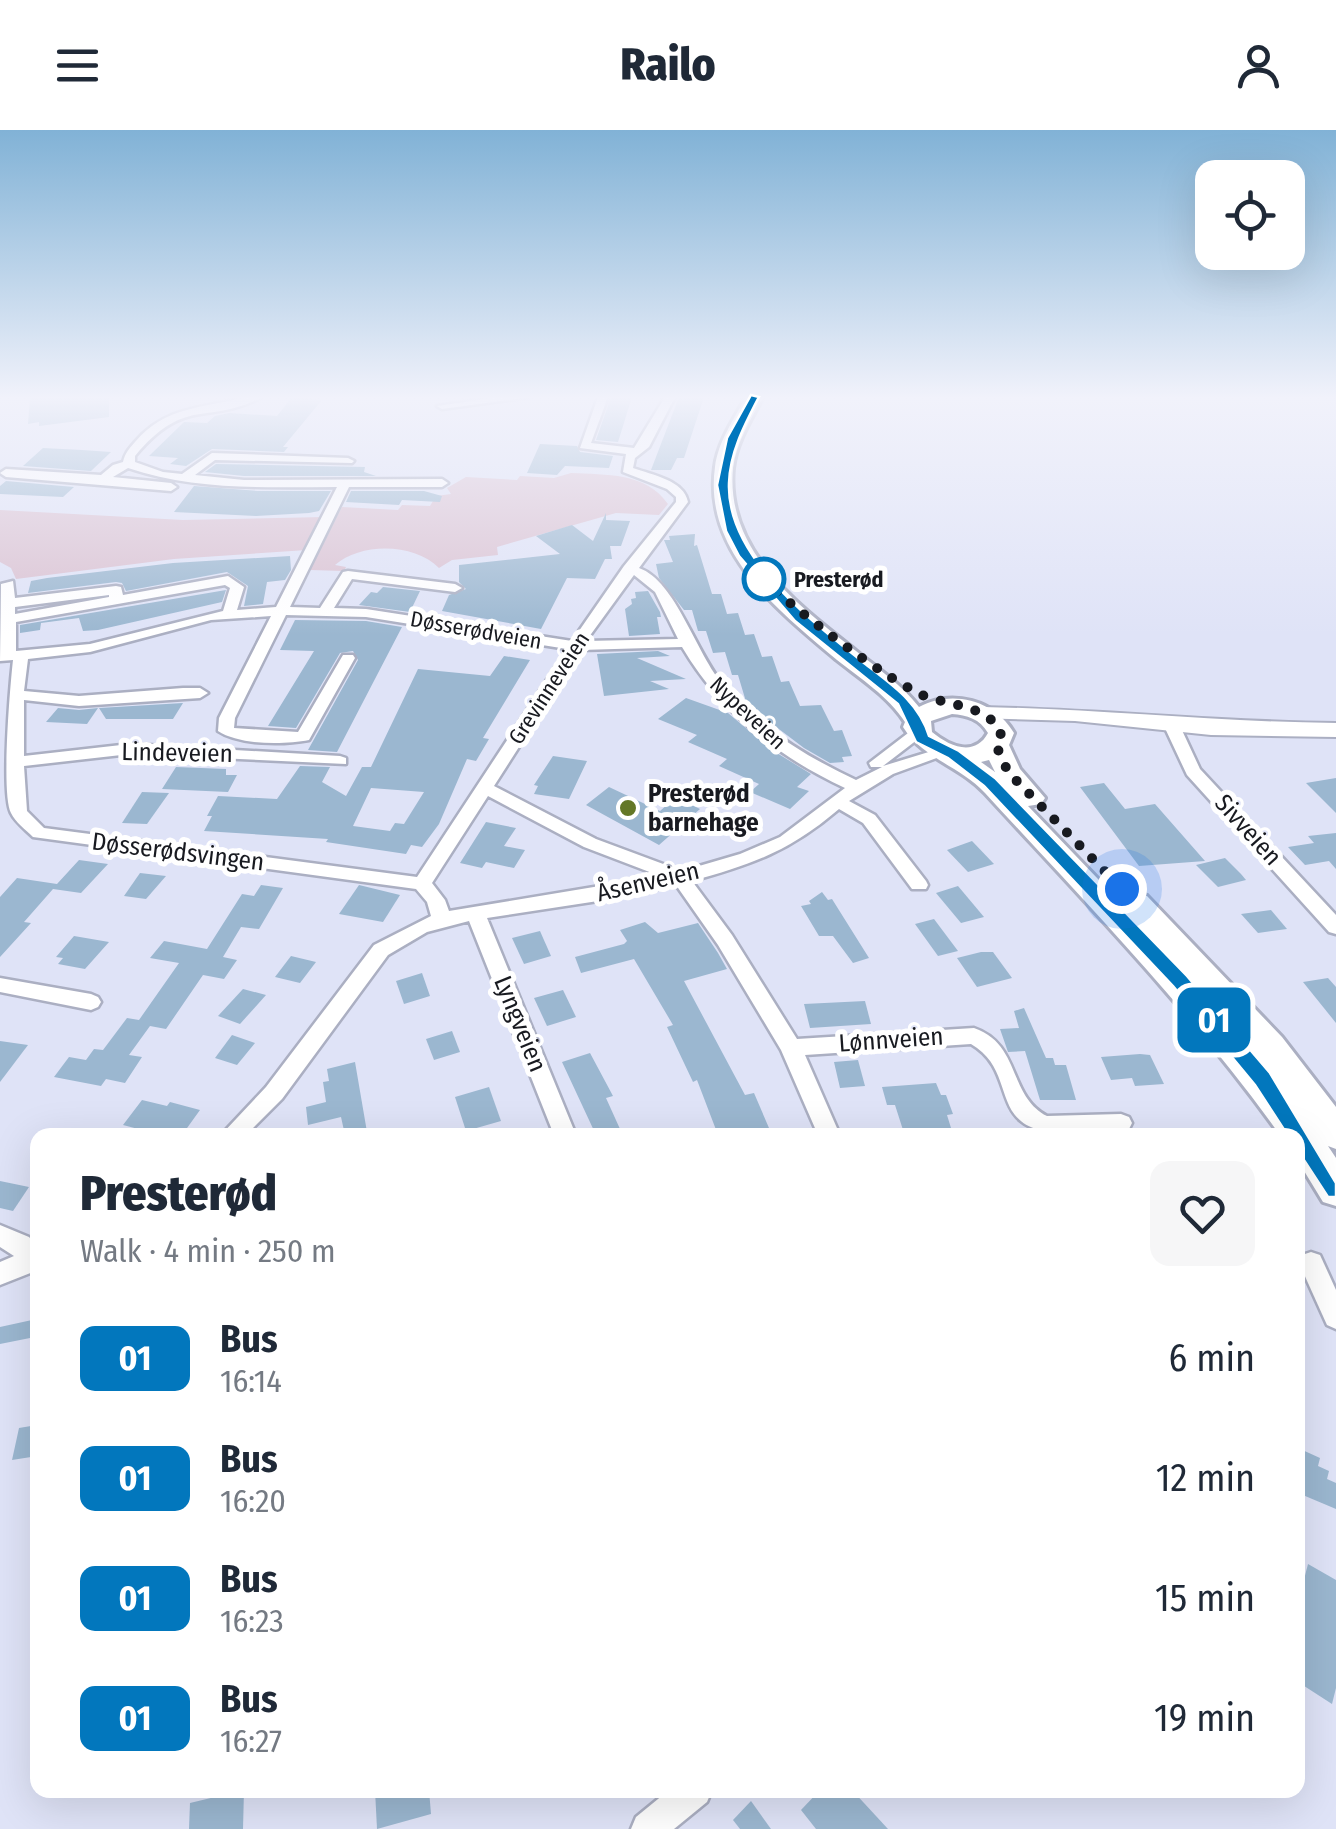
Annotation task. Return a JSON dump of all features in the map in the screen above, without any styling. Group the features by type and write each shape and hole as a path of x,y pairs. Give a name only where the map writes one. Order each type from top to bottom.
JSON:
{"main road":[{"path":"723,476 725,505 739,545 800,618 904,701 928,744 950,753 990,782 1214,1020 1262,1079 1295,1128"},
{"path":"786,602 915,691 952,706 993,732 1008,772 1217,986 1276,1054 1336,1134"},
{"path":"917,728 930,710 952,706"},
{"path":"993,732 1049,726 1336,730"},
{"path":"950,753 983,753 993,732"},
{"path":"1305,1144 1336,1190"}],"street":[{"path":"60,476 235,495 324,497 344,488"},
{"path":"104,479 107,476"},
{"path":"174,476 344,488 442,483"},
{"name":"Grevinneveien","path":"422,884 576,646 629,569 678,509 682,496 670,486 644,476"},
{"path":"284,612 344,488"},
{"name":"Nypeveien","path":"629,569 643,574 664,592 687,644 718,688 784,748 810,766 857,787"},
{"name":"Døsserødveien","path":"326,612 348,574 455,588"},
{"path":"10,611 116,603 228,580 237,587 229,614"},
{"name":"Døsserødsvingen","path":"8,584 10,752 18,813 39,833 422,884"},
{"name":"Døsserødveien","path":"10,656 90,648 229,614 284,612 407,618 576,646 687,644"},
{"name":"Lindeveien","path":"284,612 227,718 226,731 264,737 303,737 348,658"},
{"path":"11,687 59,701 138,692 200,693"},
{"name":"Sivveien","path":"1166,726 1187,764 1336,926"},
{"name":"Åsenveien","path":"857,787 867,772 917,728"},
{"name":"Lindeveien","path":"10,752 130,749 340,761"},
{"name":"Åsenveien","path":"442,917 553,902 680,877 776,846 857,787 914,759 950,753"},
{"path":"486,788 590,842 680,877 726,940 791,1048 826,1128"},
{"path":"838,802 869,819 919,885"},
{"path":"239,1128 274,1093 381,950 403,934 442,917 436,900 422,884"},
{"name":"Lyngveien","path":"475,913 563,1128"},
{"path":"0,985 91,1002"},
{"name":"Lønnveien","path":"791,1048 974,1036 994,1048 1020,1112 1035,1122 1045,1126 1121,1123"},
{"path":"0,1236 30,1255"},
{"path":"0,1274 30,1261"},
{"path":"1311,1263 1336,1317"},
{"path":"648,1829 685,1798"}],"shaded area":[{"path":"466,477 624,477 648,486 668,504 659,515 616,513 497,547 498,555 452,560 439,568 416,554 388,548 359,552 335,565 346,567 344,571 310,570 342,507 398,510 402,505 430,506 436,496 451,494 447,488"},
{"path":"0,510 183,520 324,517 307,550 174,559 16,579 11,568 0,562"}],"building":[{"path":"6,481 74,487 63,497 0,494 0,486"},
{"path":"194,486 331,491 319,511 309,513 256,516 174,512"},
{"path":"351,491 424,491 442,496 440,502 402,500 399,505 346,502"},
{"path":"606,513 606,520 630,521 621,546 610,546 612,559 605,559 595,579 567,578 541,629 442,611 449,595 466,589 459,582 459,565 560,554 536,536 572,525 593,541"},
{"path":"695,534 694,546 697,545 712,594 721,594 727,614 738,613 745,635 754,634 762,657 772,656 781,682 789,681 800,706 821,705 834,731 842,730 852,756 842,757 844,762 830,763 804,748 747,705 738,675 732,675 725,652 713,653 706,631 698,631 692,610 684,610 659,578 656,564 673,562 664,540"},
{"path":"290,556 291,570 285,580 267,582 263,604 244,606 248,586 227,572 126,591 122,583 116,582 28,593 31,581 47,578 173,563"},
{"path":"383,587 420,591 410,612 359,605 371,592 377,593"},
{"path":"226,590 222,602 98,630 83,631 79,618 41,623 40,630 20,633 20,625"},
{"path":"648,591 660,612 660,634 629,636 625,609 636,598 635,592"},
{"path":"295,620 366,621 402,627 337,752 308,750 358,660 353,651 340,653 296,728 268,726 314,651 280,650"},
{"path":"658,651 670,656 637,658 686,679 650,681 669,689 604,696 597,654"},
{"path":"504,656 530,660 483,738 489,739 476,761 467,759 439,824 422,847 411,845 406,854 326,842 328,839 204,831 218,796 277,799 300,766 330,767 322,782 346,796 362,767 371,767 418,669 490,676","holes":["371,788 424,792 404,824 395,823 390,831 353,826"]},
{"path":"686,698 728,713 772,750 811,774 797,787 809,791 790,809 750,792 759,784 719,766 727,759 688,742 697,735 658,719"},
{"path":"183,703 173,719 106,719 99,708"},
{"path":"58,708 98,708 87,724 46,722"},
{"path":"553,756 587,761 569,799 534,794 538,786 534,785"},
{"path":"176,767 226,769 226,775 237,775 228,792 162,789"},
{"path":"1336,778 1336,813 1306,783"},
{"path":"1104,783 1125,809 1155,804 1205,861 1139,866 1080,787"},
{"path":"609,787 660,811 676,797 700,809 659,845 586,805"},
{"path":"142,792 169,793 147,824 122,823"},
{"path":"486,822 516,828 504,846 525,850 514,868 486,862 482,868 460,863"},
{"path":"1336,833 1336,869 1329,861 1305,865 1288,847 1314,843 1308,836"},
{"path":"972,841 994,864 968,872 947,850"},
{"path":"1225,858 1246,880 1218,887 1196,865"},
{"path":"79,860 108,864 81,893 53,889 24,922 31,923 0,957 0,897 17,878 57,884"},
{"path":"140,873 166,876 146,899 124,896"},
{"path":"261,885 283,888 259,929 241,927 223,957 237,960 224,979 203,975 166,1029 150,1026 129,1055 142,1057 125,1083 106,1079 101,1086 54,1077 69,1057 86,1060 94,1049 103,1050 127,1018 139,1020 179,963 150,958 164,941 207,949 242,894 254,896"},
{"path":"359,885 400,895 383,922 339,914"},
{"path":"958,886 984,917 961,923 936,893"},
{"path":"822,892 828,900 832,899 869,958 853,963 833,936 819,936 801,906 811,904 809,901"},
{"path":"1271,910 1287,929 1258,933 1241,914"},
{"path":"934,919 958,951 938,956 915,924"},
{"path":"645,922 658,933 698,923 727,969 684,981 745,1095 754,1093 769,1128 715,1128 697,1080 693,1082 667,1027 673,1025 634,959 581,973 575,957 624,944 627,941 620,930"},
{"path":"540,931 551,956 524,964 512,938"},
{"path":"74,936 109,942 85,969 58,964 63,958 56,957"},
{"path":"993,952 1012,978 977,987 957,958"},
{"path":"291,956 316,962 300,983 275,977"},
{"path":"422,973 430,996 404,1004 396,981"},
{"path":"1328,978 1336,987 1336,1023 1303,982"},
{"path":"243,989 266,995 240,1024 218,1016"},
{"path":"563,990 576,1017 547,1026 534,998"},
{"path":"865,1001 871,1024 810,1028 804,1004"},
{"path":"1024,1008 1046,1058 1053,1058 1055,1065 1066,1065 1076,1100 1040,1100 1025,1051 1008,1052 1000,1029 1019,1028 1014,1011"},
{"path":"452,1031 460,1052 434,1060 426,1039"},
{"path":"232,1035 255,1043 237,1065 215,1058"},
{"path":"0,1041 28,1045 0,1082"},
{"path":"590,1053 613,1096 606,1098 620,1128 593,1128 562,1062"},
{"path":"1150,1055 1164,1084 1135,1086 1132,1078 1111,1080 1101,1057"},
{"path":"858,1060 865,1086 840,1088 834,1062"},
{"path":"355,1062 366,1128 343,1128 341,1117 308,1125 306,1107 326,1102 323,1082 329,1081 327,1069"},
{"path":"936,1083 953,1114 947,1115 951,1128 902,1128 895,1105 887,1105 882,1087"},
{"path":"489,1087 501,1121 465,1128 455,1097"},
{"path":"142,1100 200,1110 187,1128 123,1125"},
{"path":"0,1181 29,1187 13,1211 0,1208"},
{"path":"30,1320 30,1338 0,1344 0,1327"},
{"path":"30,1426 30,1457 12,1460 19,1428"},
{"path":"1305,1451 1320,1458 1318,1466 1329,1471 1327,1479 1336,1483 1336,1509 1305,1496"},
{"path":"1308,1564 1336,1580 1336,1688 1332,1704 1305,1687"},
{"path":"211,1798 244,1798 243,1829 189,1829 190,1803"},
{"path":"375,1798 430,1798 431,1814 377,1829"},
{"path":"812,1798 859,1798 888,1829 816,1829 801,1810"},
{"path":"751,1801 771,1829 740,1829 733,1820"}],"bus line":[{"name":"01","path":"723,476 725,505 739,545 794,613 904,701 922,739 936,749 954,754 990,782 1180,981 1262,1079 1297,1128"},
{"name":"01","path":"1305,1140 1336,1190"}],"place":[{"name":"Presterød","path":"764,579"},
{"name":"Presterød barnehage","path":"628,808"}],"route":[{"path":"764,579 786,602 915,691 973,710 995,722 1001,733 996,745 1008,772 1122,889"}]}
